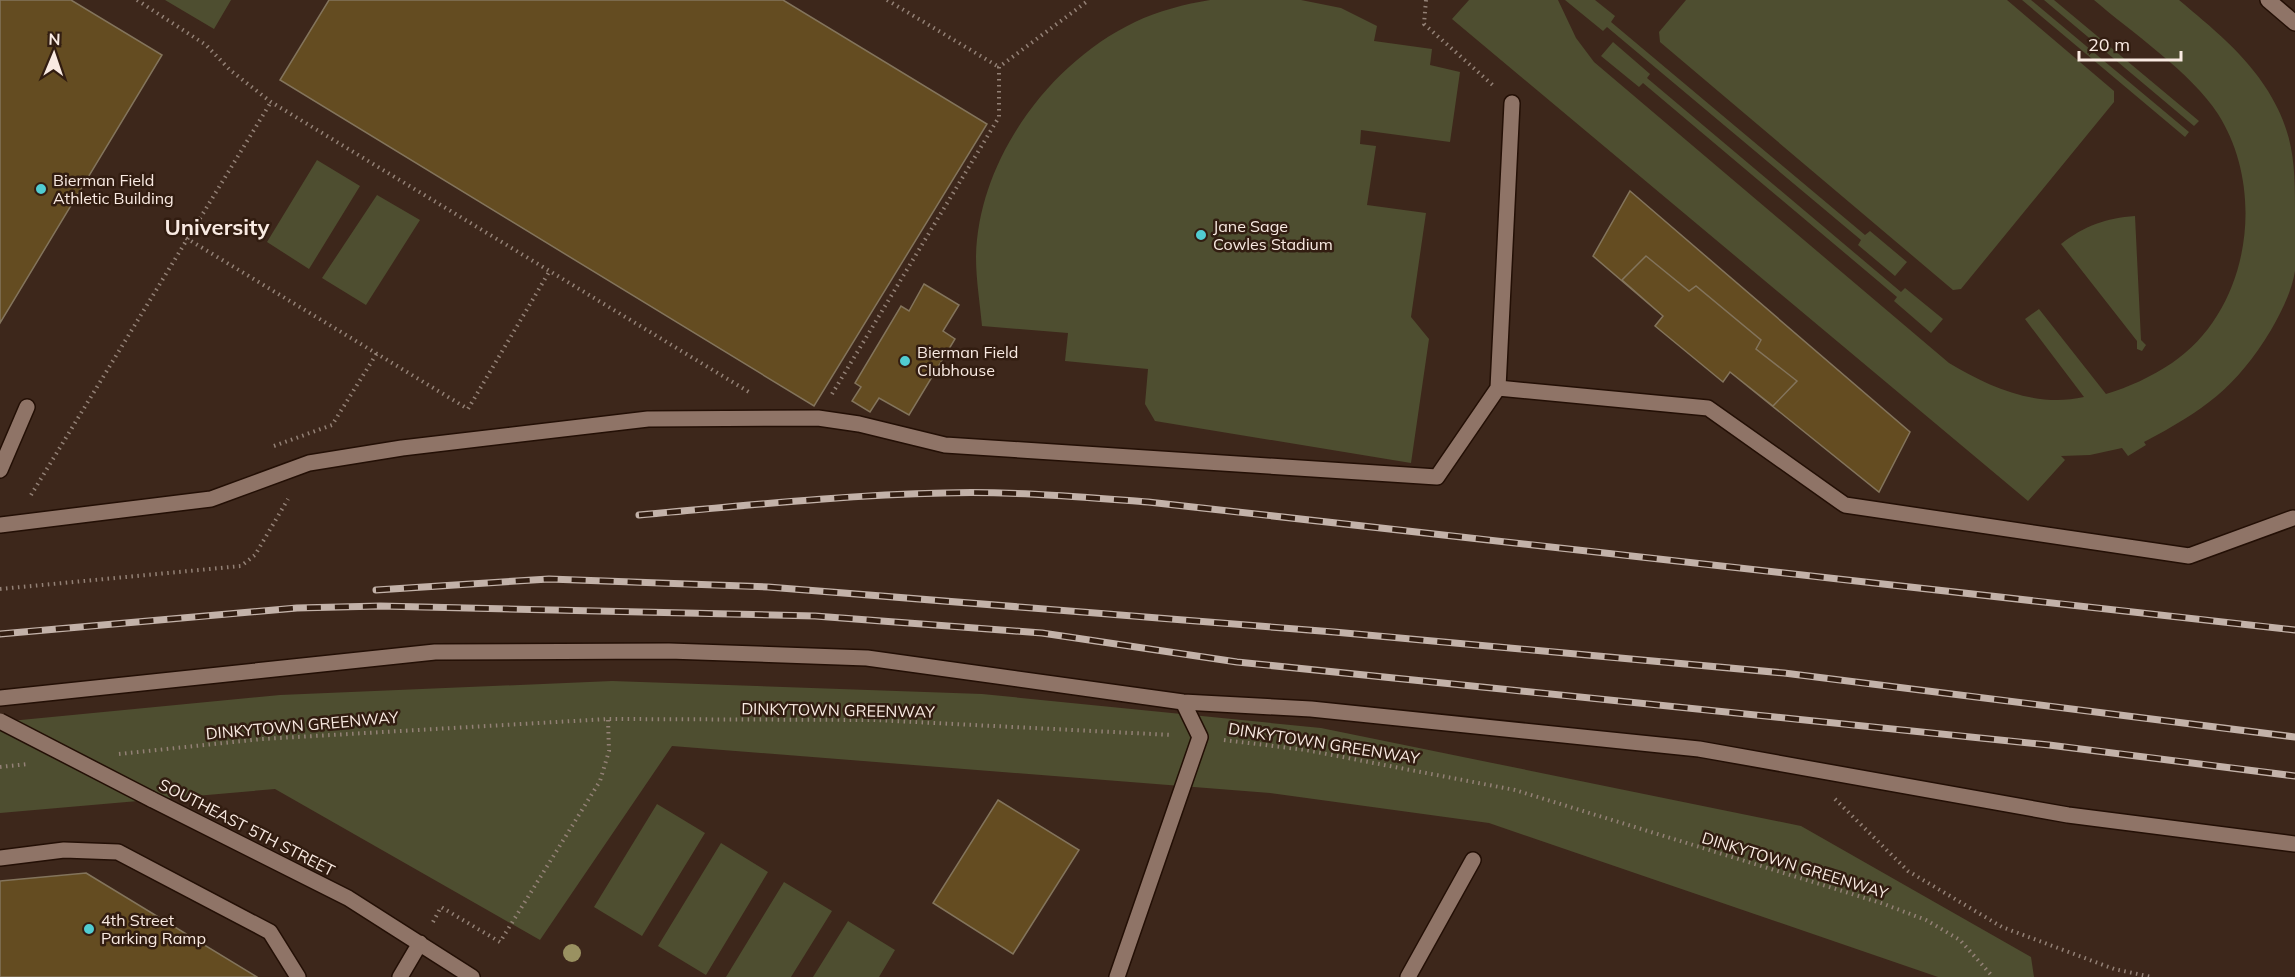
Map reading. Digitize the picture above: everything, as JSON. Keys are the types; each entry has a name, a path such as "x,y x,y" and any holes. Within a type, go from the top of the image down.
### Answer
{"street":[{"path":"2268,0 2295,23"},
{"path":"0,525 211,499 309,463 402,448 648,419 818,418 859,424 945,445 1437,477 1498,388 1512,103"},
{"path":"1498,388 1708,408 1845,505 2189,556 2293,519"},
{"path":"0,470 27,407"},
{"path":"0,698 435,652 669,651 867,658 1183,702 1311,710 1699,748 2068,815 2295,843"},
{"path":"1117,977 1200,737 1183,702"},
{"name":"SOUTHEAST 5TH STREET","path":"0,721 348,898 472,977"},
{"path":"0,858 64,850 118,852 270,932 297,977"},
{"path":"1408,977 1473,860"},
{"path":"400,977 420,943"}],"path":[{"path":"136,0 206,45 230,70 271,102 754,394"},
{"path":"887,0 999,67"},
{"path":"999,67 1089,0"},
{"path":"1426,0 1424,24 1512,103"},
{"path":"818,418 999,117 999,67"},
{"path":"29,498 271,102"},
{"path":"186,238 468,409 549,272"},
{"path":"268,449 332,425 377,353"},
{"path":"0,589 241,566 255,555 288,499"},
{"path":"441,907 500,942 600,781 609,751 608,720"},
{"name":"DINKYTOWN GREENWAY","path":"107,755 262,739 447,726 608,720 874,720 1200,737 1306,750 1515,790 1881,903 1926,920 1960,940 1993,977"},
{"path":"0,767 36,763"},
{"path":"1802,767 1908,871 2002,927 2114,969 2152,977"}],"shaded area":[{"path":"165,0 231,0 214,29"},
{"name":"Jane Sage Cowles Stadium","path":"1210,0 1301,0 1341,8 1377,26 1374,41 1432,49 1430,65 1460,72 1450,142 1361,130 1360,144 1376,146 1367,205 1426,213 1411,317 1429,339 1411,463 1155,421 1145,404 1148,369 1065,361 1068,333 982,326 976,257 980,221 990,185 1005,151 1024,118 1047,89 1074,62 1104,40 1153,14"},
{"path":"1469,0 1558,0 1576,38 1594,62 1949,363 1980,380 2014,393 2048,400 2066,400 2084,397 2025,319 2039,309 2106,394 2131,385 2172,363 2198,340 2219,313 2234,281 2243,248 2246,213 2242,178 2233,145 2218,114 2193,83 2177,68 2094,0 2179,0 2227,42 2249,65 2268,91 2283,120 2291,147 2295,191 2295,271 2289,294 2275,323 2245,368 2201,408 2144,442 2146,445 2128,456 2122,448 2090,455 2061,456 2065,460 2028,501 1452,19"},
{"path":"1565,0 1595,0 1615,16 1611,22 1865,235 1870,231 1907,262 1895,276 1858,245 1861,240 1607,27 1603,31"},
{"path":"1686,0 2007,0 2114,91 2114,102 1961,289 1953,290 1660,42 1659,32"},
{"path":"2022,0 2031,0 2189,132 2185,137"},
{"path":"2044,0 2054,0 2199,121 2194,126"},
{"path":"1613,42 1650,74 1647,78 1901,292 1905,288 1943,319 1931,333 1894,301 1897,297 1643,83 1639,87 1601,56"},
{"path":"317,160 360,186 309,269 267,242"},
{"path":"377,195 420,220 366,305 322,278"},
{"path":"2135,216 2141,340 2146,345 2142,351 2137,349 2137,341 2061,244 2078,232 2096,224"},
{"path":"612,681 982,694 1321,728 1801,826 2031,957 2034,977 1938,977 1489,823 1270,793 672,746 540,940 275,789 0,813 0,722 280,695"},
{"path":"657,804 705,833 642,936 594,907"},
{"path":"721,843 768,872 706,975 658,946"},
{"path":"784,882 832,911 791,977 726,977"},
{"path":"848,921 895,950 879,977 813,977"}],"building":[{"name":"Bierman Field Athletic Building","path":"0,0 71,0 162,55 0,323"},
{"path":"329,0 783,0 987,124 814,406 280,80"},
{"path":"1630,191 1910,432 1879,492 1730,372 1723,382 1655,326 1663,316 1593,256"},
{"path":"1646,256 1689,291 1696,286 1761,340 1756,349 1797,381 1773,406 1730,372 1723,382 1655,326 1663,316 1622,280"},
{"name":"Bierman Field Clubhouse","path":"924,284 959,305 943,331 955,339 909,415 879,398 870,412 852,401 861,387 855,383 901,306 909,311"},
{"path":"998,800 1079,850 1013,954 933,903"},
{"name":"4th Street Parking Ramp","path":"86,873 257,977 0,977 0,881"}],"railway":[{"path":"639,515 792,501 906,494 995,493 1072,496 1148,502 2295,630"},
{"path":"376,590 549,579 768,587 1334,632 1784,673 2295,737"},
{"path":"0,634 297,608 380,606 815,616 1042,633 1237,662 2049,745 2295,776"}],"place":[{"name":"Bierman Field Athletic Building","path":"41,189"},
{"name":"Jane Sage Cowles Stadium","path":"1201,235"},
{"name":"Bierman Field Clubhouse","path":"905,361"},
{"name":"4th Street Parking Ramp","path":"89,929"}],"district":[{"name":"University","path":"217,227"}]}
